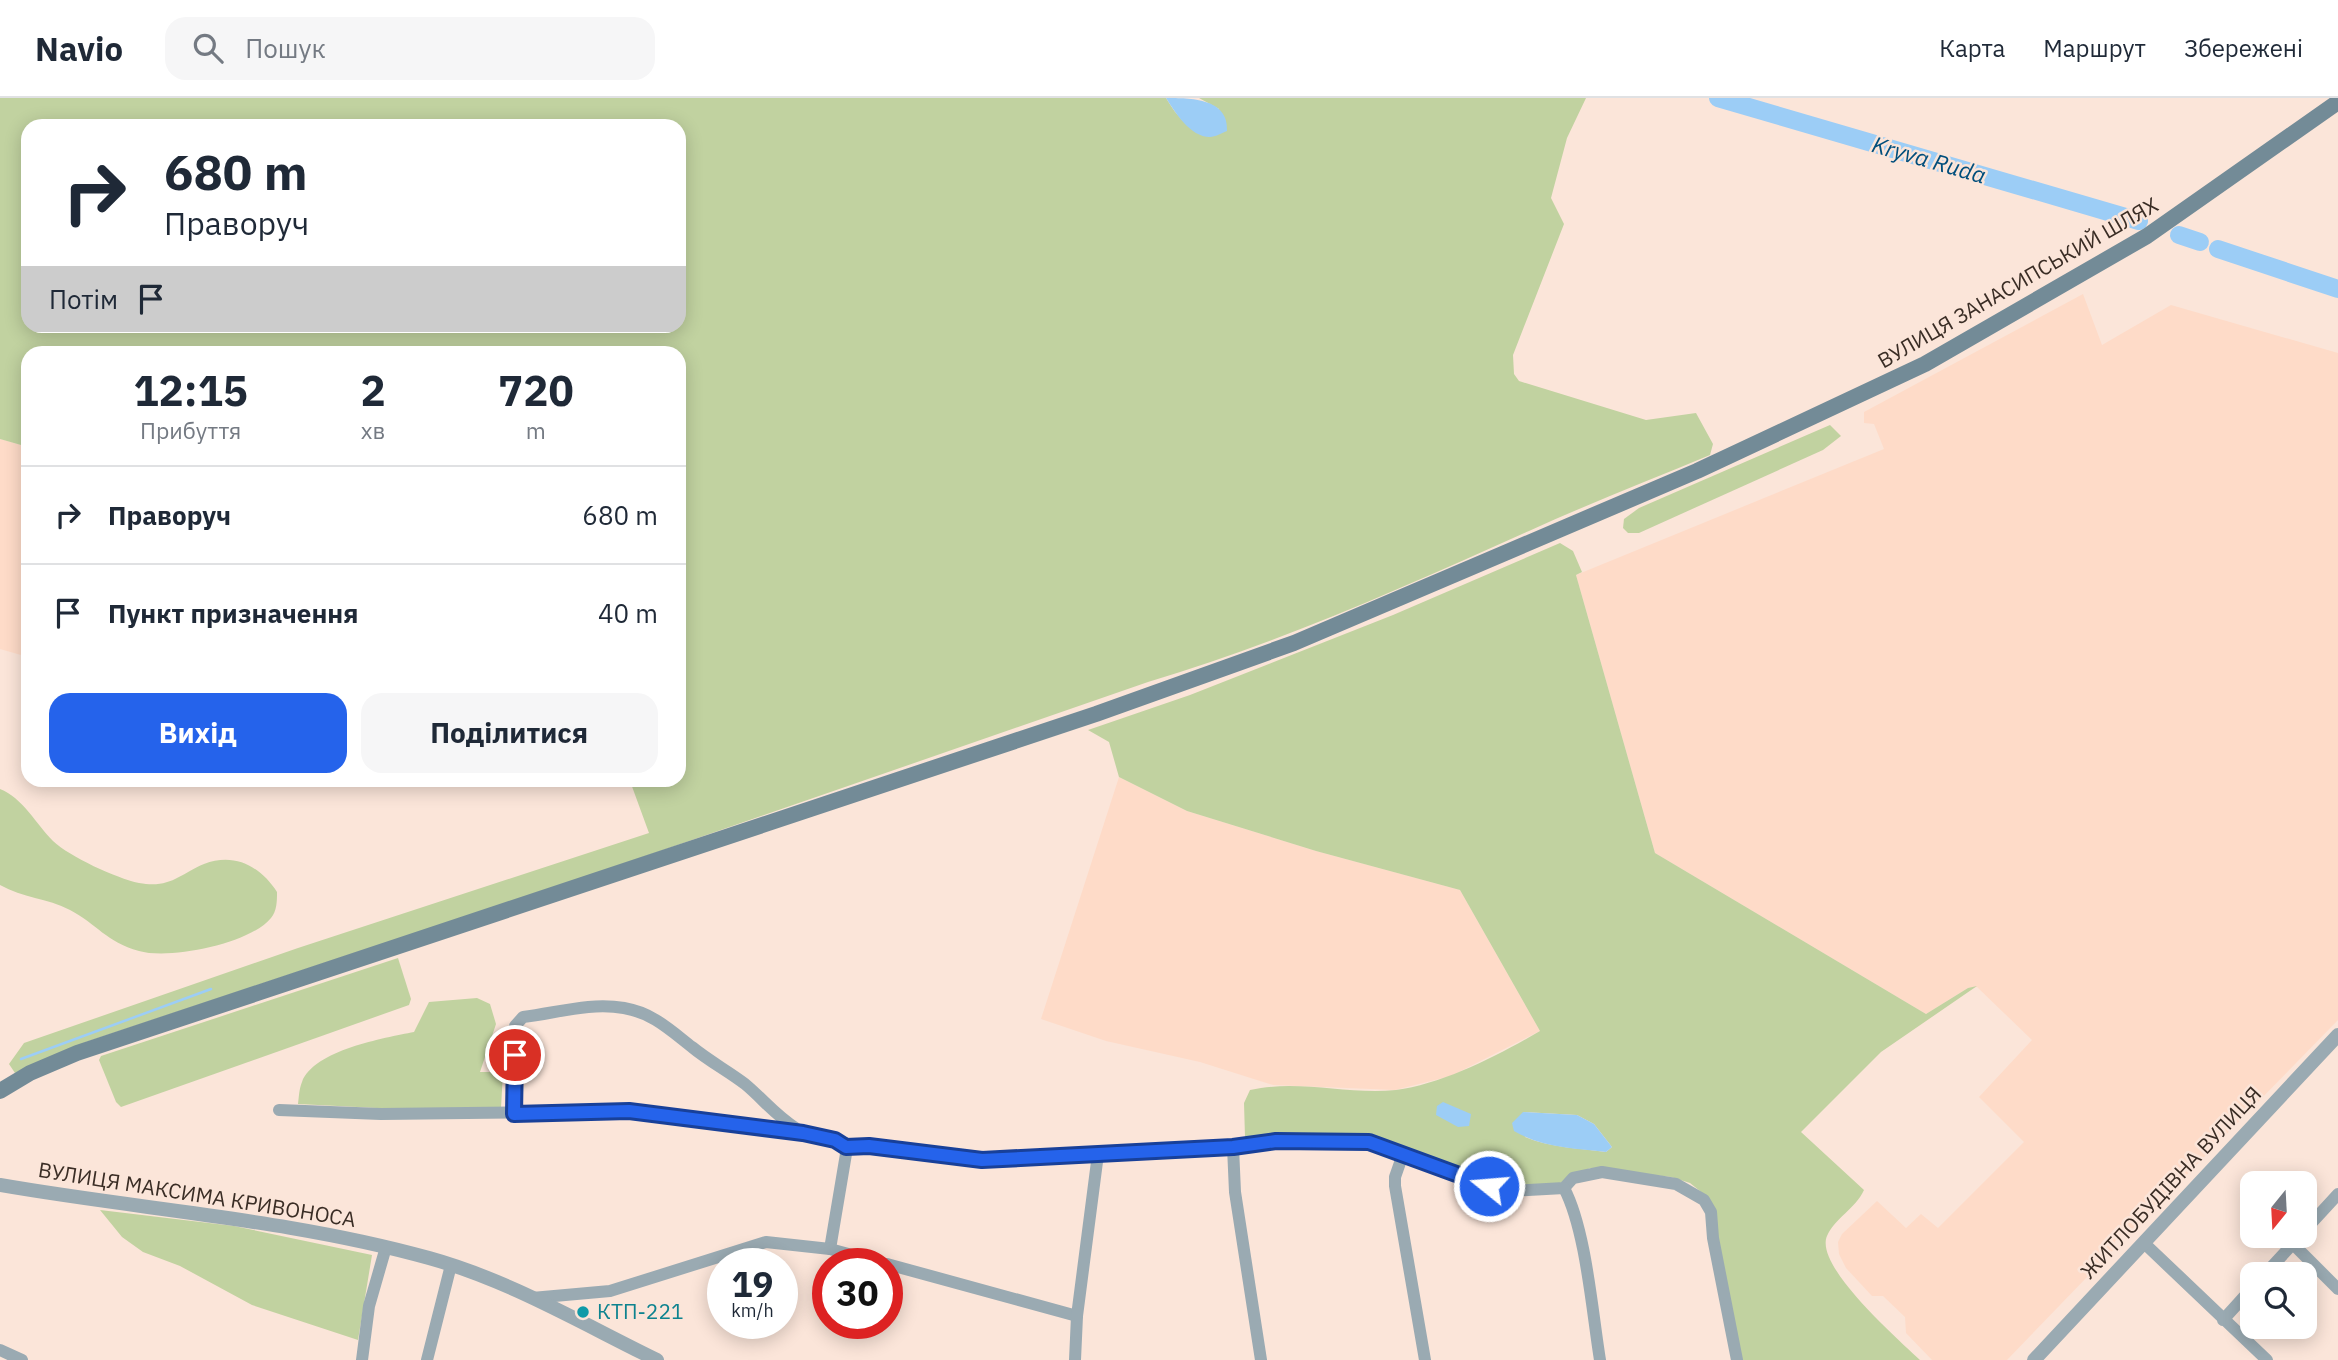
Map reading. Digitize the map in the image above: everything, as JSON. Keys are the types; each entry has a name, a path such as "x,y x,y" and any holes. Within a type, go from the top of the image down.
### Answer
{"main road":[{"name":"ВУЛИЦЯ ЗАНАСИПСЬКИЙ ШЛЯХ","path":"0,1091 30,1073 89,1048 1083,718 1294,643 1698,471 1925,364 2105,262 2227,183 2338,102"}],"street":[{"path":"514,1114 515,1026 518,1020 587,1006 624,1008 648,1015 670,1027 711,1062 745,1084 779,1118 803,1133"},
{"name":"ЖИТЛОБУДІВНА ВУЛИЦЯ","path":"2034,1360 2335,1043"},
{"path":"279,1110 381,1114 514,1114 609,1110 803,1133 835,1140 846,1147 869,1146 982,1160 1233,1147 1276,1141 1358,1141 1379,1145 1402,1157 1471,1182 1507,1191 1564,1188 1573,1178 1602,1172 1667,1181 1692,1191 1704,1200 1711,1212 1713,1238 1737,1360"},
{"path":"830,1248 846,1147"},
{"path":"1233,1147 1235,1192 1261,1360"},
{"path":"1075,1360 1077,1316 1098,1154"},
{"path":"1402,1157 1395,1177 1395,1186 1425,1360"},
{"name":"ВУЛИЦЯ МАКСИМА КРИВОНОСА","path":"0,1185 245,1220 386,1247 451,1265 531,1298 657,1360"},
{"path":"1564,1188 1570,1199 1582,1254 1600,1360"},
{"path":"2317,1217 2338,1194"},
{"path":"531,1298 610,1292 766,1242 787,1242 824,1248"},
{"path":"2144,1243 2267,1360"},
{"path":"362,1360 369,1306 386,1247"},
{"path":"2276,1262 2289,1248"},
{"path":"2303,1248 2338,1289"},
{"path":"427,1360 451,1265"},
{"path":"903,1269 1077,1316"},
{"path":"2223,1320 2240,1301"},
{"path":"0,1350 22,1360"}],"shaded area":[{"path":"2083,294 2102,345 2171,305 2338,353 2338,1020 2128,1235 2125,1232 2115,1241 2116,1247 2007,1360 1932,1360 1906,1333 1905,1317 1883,1296 1872,1296 1846,1268 1839,1254 1838,1242 1842,1234 1877,1201 1906,1228 1921,1214 1938,1228 2024,1142 1979,1097 2032,1040 1977,987 1968,988 1926,1014 1655,853 1576,575 1884,449 1874,424 1864,423 1864,412"},
{"path":"0,439 21,445 21,655 0,649"},
{"path":"1119,777 1187,811 1316,851 1460,890 1540,1031 1451,1076 1395,1090 1273,1085 1200,1062 1106,1041 1041,1019"}],"green space":[{"path":"0,98 1166,98 1184,122 1210,137 1219,109 1199,98 1586,98 1567,138 1551,198 1564,224 1513,355 1514,374 1519,381 1646,420 1696,413 1713,444 1710,455 1574,511 1388,593 1246,650 620,865 86,1042 15,1073 9,1064 24,1043 298,948 649,833 632,787 686,787 686,346 21,346 21,445 0,439"},
{"path":"1830,425 1841,436 1823,450 1639,533 1628,533 1623,528 1624,519 1639,508"},
{"path":"1560,543 1573,551 1582,572 1576,575 1655,853 1926,1014 1968,988 1977,986 1881,1052 1801,1132 1864,1190 1827,1236 1826,1249 1833,1265 1861,1302 1920,1360 1741,1360 1705,1195 1690,1183 1671,1177 1590,1168 1560,1183 1506,1186 1458,1173 1374,1136 1245,1137 1244,1103 1250,1090 1305,1086 1378,1091 1414,1087 1470,1067 1540,1031 1460,890 1316,851 1187,811 1119,777 1109,742 1088,730 1190,695 1393,615","holes":["1523,1112 1577,1115 1594,1124 1612,1147 1606,1152 1555,1146 1525,1137"]},
{"path":"0,789 15,798 53,841 70,854 118,877 139,883 159,884 215,861 237,861 246,864 263,875 277,892 274,912 261,927 208,948 152,953 118,943 70,910 0,885"},
{"path":"398,958 411,999 409,1005 121,1107 116,1102 99,1060 101,1056"},
{"path":"477,998 490,1004 496,1024 480,1072 503,1072 501,1108 456,1112 298,1104 302,1082 309,1071 320,1062 351,1047 414,1032 429,1002"},
{"path":"100,1210 234,1226 372,1255 358,1340 252,1305 180,1266 143,1252 122,1237"}],"water":[{"path":"1166,98 1196,100 1215,106 1226,120 1227,131 1210,137 1196,133 1184,123"},
{"path":"1443,1102 1471,1114 1469,1126 1458,1127 1436,1115 1437,1106"},
{"path":"1523,1112 1577,1115 1594,1124 1612,1147 1606,1152 1570,1148 1525,1137 1514,1131 1512,1123"}],"waterway":[{"name":"Kryva Ruda","path":"1718,98 2139,221"},
{"path":"2179,235 2200,242"},
{"name":"Kryva Ruda","path":"2218,249 2338,289"},
{"path":"21,1059 211,989"}],"place":[{"name":"КТП-221","path":"583,1312"}],"route":[{"path":"515,1055 514,1114 629,1111 803,1133 835,1140 846,1147 869,1146 982,1160 1050,1155 1126,1154 1233,1147 1276,1141 1358,1141 1379,1145 1402,1157 1489,1186"}]}
